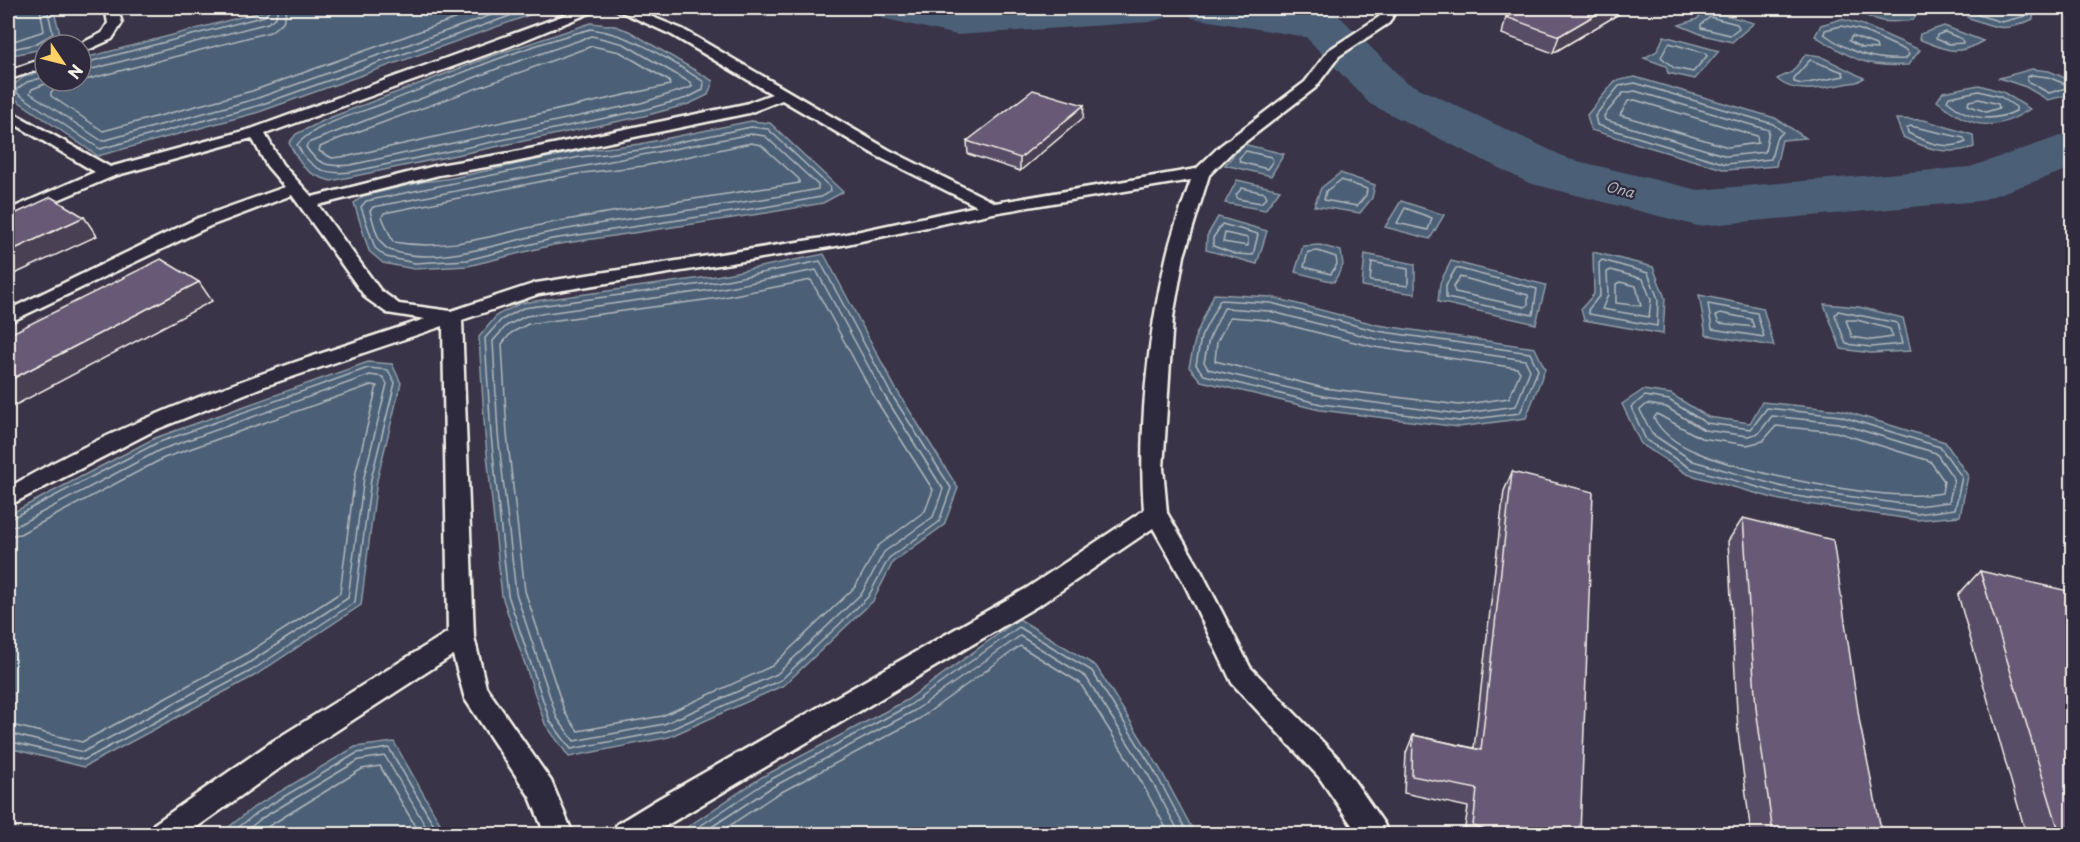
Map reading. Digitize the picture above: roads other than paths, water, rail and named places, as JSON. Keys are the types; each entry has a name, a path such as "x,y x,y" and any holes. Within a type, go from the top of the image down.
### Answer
{"lane":[{"path":"93,43 107,36 115,23 111,8"},
{"path":"8,216 108,173 256,132 505,43 595,8"},
{"path":"620,8 677,32 883,153 993,208"},
{"path":"1375,834 1329,768 1241,675 1193,579 1156,513 1152,468 1163,317 1174,256 1201,173 1226,150 1310,85 1334,53 1384,20 1391,8"},
{"path":"8,76 33,67"},
{"path":"308,203 376,184 439,170 510,158 749,108 784,94"},
{"path":"8,114 108,173"},
{"path":"256,132 275,166 308,203 373,294 394,309 452,317"},
{"path":"8,498 45,476 148,425 255,382 536,289 842,240 993,208 1201,173"},
{"path":"8,317 204,222 294,189"},
{"path":"452,317 461,637 474,692 541,790 558,834"},
{"path":"627,834 684,798 1001,615 1088,562 1156,513"},
{"path":"164,834 282,750 461,637"}],"water":[{"path":"8,8 53,8 60,33 33,33 33,51 8,56"},
{"path":"275,8 549,8 259,112 98,156 8,94 8,89 24,77 33,74 33,93 93,93 93,56"},
{"path":"1852,8 1904,8 1917,14 1913,20 1888,22 1874,19"},
{"path":"1974,8 2023,8 2034,11 2033,19 2015,26 2000,27 1967,17 1969,11"},
{"path":"1707,10 1754,23 1732,42 1703,35 1679,25 1697,19"},
{"path":"1841,19 1863,25 1920,50 1908,65 1880,65 1859,60 1815,36 1821,25"},
{"path":"591,23 615,26 629,31 713,81 708,95 689,104 644,116 331,181 309,172 297,158 289,143 296,134 329,118 495,55"},
{"path":"1944,26 1983,41 1965,49 1951,50 1919,39 1920,34"},
{"path":"1664,36 1719,51 1695,79 1668,73 1666,66 1644,58 1657,51"},
{"path":"1806,54 1820,56 1864,78 1857,82 1815,89 1794,88 1777,79 1792,72"},
{"path":"2032,69 2049,71 2072,81 2072,94 2048,100 2026,87 1999,78"},
{"path":"1635,77 1775,118 1806,138 1782,140 1776,166 1726,170 1591,130 1587,115 1615,81"},
{"path":"1979,85 2003,92 2030,109 2004,122 1982,124 1960,117 1937,101 1943,92"},
{"path":"1896,119 1924,120 1973,135 1974,147 1946,151 1921,145 1903,137"},
{"path":"751,121 770,123 843,192 823,203 553,245 468,266 414,269 383,263 369,251 354,203 363,196 422,182 452,178 579,151 640,144"},
{"path":"1243,144 1284,154 1271,176 1225,165"},
{"path":"1340,173 1375,185 1372,198 1360,213 1314,206 1321,188"},
{"path":"1237,180 1280,190 1265,210 1225,203"},
{"path":"1401,201 1444,215 1430,239 1385,227"},
{"path":"1218,217 1267,231 1257,264 1206,250 1207,236"},
{"path":"1320,245 1341,251 1343,265 1334,282 1295,272 1303,246"},
{"path":"1593,252 1653,267 1665,298 1663,334 1584,320 1581,309 1594,294"},
{"path":"824,254 896,389 958,488 944,525 893,562 873,601 784,685 669,737 569,757 545,724 502,596 485,435 479,337 497,315 521,303 716,276"},
{"path":"1365,254 1415,264 1415,294 1362,286"},
{"path":"1451,261 1546,285 1536,324 1438,302 1440,283"},
{"path":"1214,294 1271,297 1378,325 1535,348 1545,369 1526,418 1459,427 1320,410 1201,381 1189,367 1196,335"},
{"path":"1699,295 1763,308 1774,346 1706,335"},
{"path":"1824,304 1859,307 1903,318 1911,351 1871,353 1841,349"},
{"path":"368,362 392,364 401,383 377,480 361,605 254,676 84,767 13,749 8,745 8,515 155,438"},
{"path":"1643,390 1671,394 1708,417 1750,423 1762,402 1841,410 1945,442 1968,476 1960,516 1917,520 1780,500 1687,474 1641,444 1622,404"},
{"path":"1019,619 1096,666 1160,769 1195,834 677,834 762,777 907,700"},
{"path":"394,742 446,834 220,834 254,807 355,747"}],"waterway":[{"name":"Ona","path":"898,8 957,21 1149,8"},
{"name":"Ona","path":"1208,8 1321,25 1388,93 1549,171 1698,208 1979,184 2072,149"}]}
